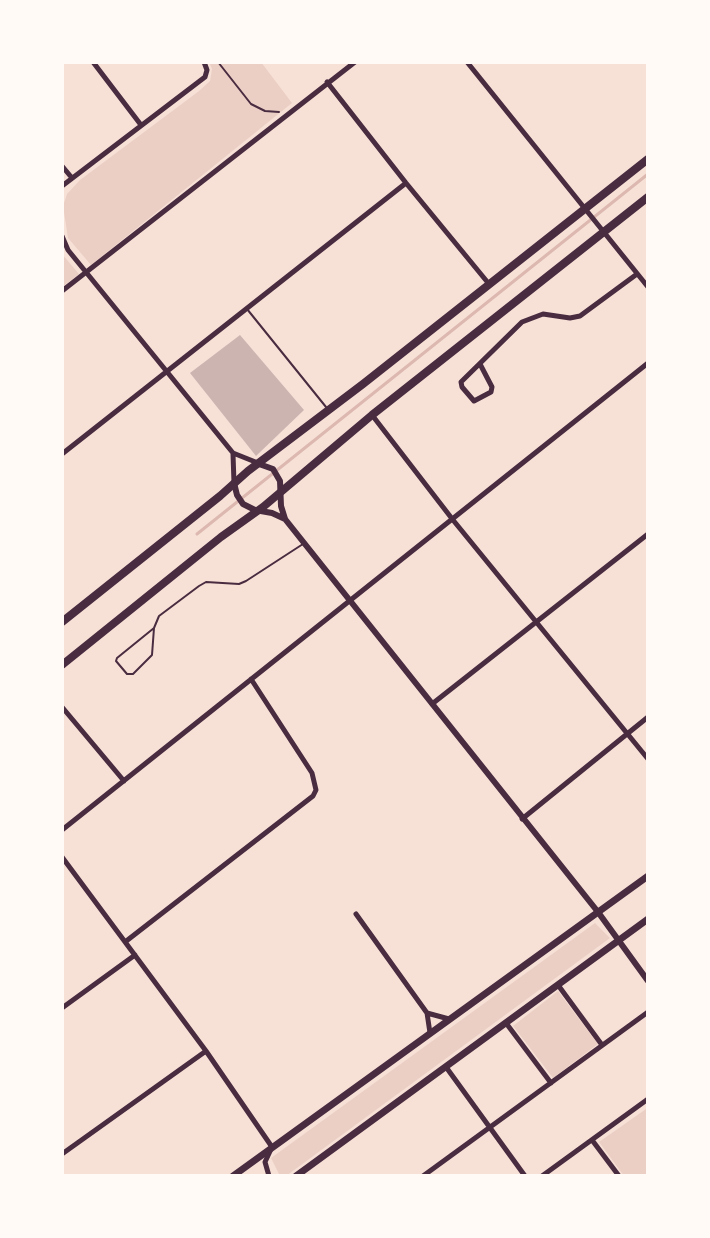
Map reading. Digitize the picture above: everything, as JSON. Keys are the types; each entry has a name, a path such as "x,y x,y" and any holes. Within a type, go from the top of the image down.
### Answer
{"main road":[{"path":"62,622 489,284 587,212 648,159"},
{"path":"62,665 602,229 648,197"},
{"path":"233,1176 648,876"},
{"path":"296,1176 648,919"}],"street":[{"path":"93,62 141,125"},
{"path":"62,186 205,77 207,70 204,62"},
{"path":"62,291 355,62"},
{"path":"467,62 648,287"},
{"path":"327,82 489,284"},
{"path":"62,166 72,178"},
{"path":"62,454 406,183"},
{"path":"62,236 65,248 233,453 263,465 280,481 285,519 598,912 648,981"},
{"path":"480,364 492,387 491,392 474,401 461,382 522,322 543,314 570,318 580,316 637,274"},
{"path":"62,830 648,363"},
{"path":"372,415 453,520 648,759"},
{"path":"233,453 235,486 240,501 285,519"},
{"path":"431,705 648,534"},
{"path":"125,942 313,796 316,790 312,773 251,679"},
{"path":"62,707 124,781"},
{"path":"522,819 648,717"},
{"path":"62,857 206,1051 272,1147 265,1162 269,1176"},
{"path":"356,914 427,1013 430,1033"},
{"path":"62,1008 135,955"},
{"path":"557,984 602,1045"},
{"path":"427,1175 648,1012"},
{"path":"427,1013 450,1019"},
{"path":"506,1023 551,1083"},
{"path":"62,1154 206,1051"},
{"path":"446,1066 525,1176"},
{"path":"542,1176 647,1103"},
{"path":"592,1140 619,1176"}],"lane":[{"path":"246,308 329,411"},
{"path":"154,628 117,658 116,661 127,674 133,674 152,655 154,628 159,616 199,586 206,582 239,584 304,544"}],"path":[{"path":"218,62 251,104 265,111 288,112"}],"shaded area":[{"path":"209,62 261,62 292,103 91,265 68,238 63,206 67,194 80,180 210,81 212,69"},
{"path":"62,254 79,274 62,287"},
{"path":"595,923 610,938 286,1176 280,1176 271,1158"},
{"path":"558,991 598,1044 553,1078 513,1026"},
{"path":"646,1109 648,1176 624,1176 599,1142"}],"building":[{"path":"240,335 304,410 256,456 190,373"}],"waterway":[{"path":"197,534 648,174"}]}
